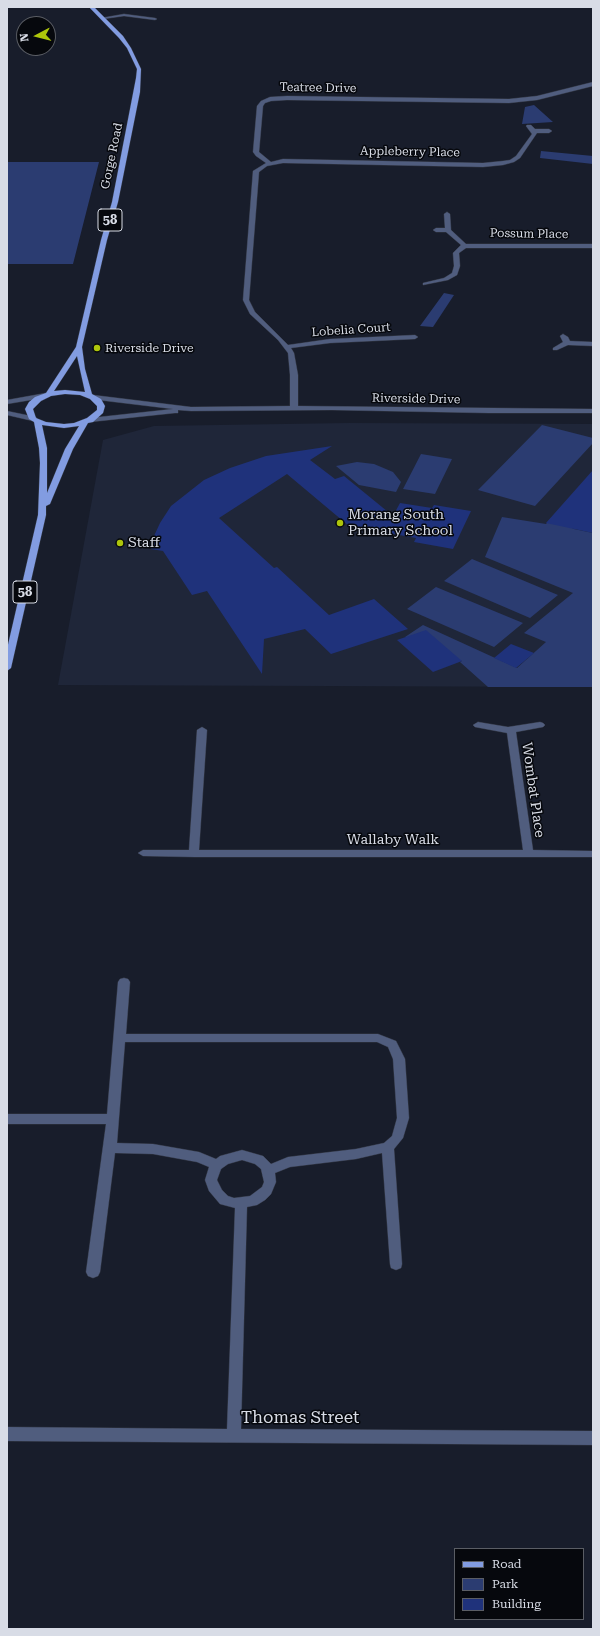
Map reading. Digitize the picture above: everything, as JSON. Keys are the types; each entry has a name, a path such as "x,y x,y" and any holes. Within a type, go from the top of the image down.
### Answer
{"main road":[{"name":"Gorge Road","path":"47,395 79,347 104,240 115,202 139,78 139,69 129,48 121,37 91,7"},
{"name":"Gorge Road","path":"79,347 82,369 91,396"},
{"path":"47,395 69,392 91,396"},
{"name":"58","path":"42,515 44,463 43,448 35,420 30,414 29,409 32,404 47,395"},
{"name":"58","path":"7,668 42,515 68,449 87,421 96,416 100,410 101,406 98,401 91,396"},
{"path":"35,420 44,424 59,426 75,425 87,421"}],"street":[{"path":"103,18 124,15 155,19"},
{"name":"Teatree Drive","path":"269,164 256,152 260,106 263,102 270,99 287,98 509,102 537,98 593,84"},
{"path":"529,126 534,131 549,131"},
{"name":"Appleberry Place","path":"269,164 293,161 498,164 512,161 518,157 535,134 534,131"},
{"path":"269,164 258,168 255,173 246,300 252,314 288,347 293,359 294,408"},
{"path":"425,284 446,279 455,274 457,266 456,253 465,246 449,233 447,214"},
{"path":"436,230 448,230"},
{"name":"Possum Place","path":"465,246 593,246"},
{"path":"563,336 567,343"},
{"name":"Lobelia Court","path":"288,347 330,341 415,337"},
{"path":"555,349 567,343 593,344"},
{"path":"7,402 47,395"},
{"name":"Riverside Drive","path":"91,396 191,409"},
{"name":"Riverside Drive","path":"87,421 191,409 294,408 593,411"},
{"path":"7,413 35,420"},
{"path":"478,725 510,730 540,725"},
{"path":"194,854 202,730"},
{"name":"Wombat Place","path":"510,730 529,855"},
{"name":"Wallaby Walk","path":"143,853 593,854"},
{"path":"93,1272 110,1148 124,982"},
{"path":"120,1038 378,1038 392,1044 399,1059 403,1118 397,1138 388,1147 356,1154 288,1162 268,1171"},
{"path":"7,1119 113,1119"},
{"path":"388,1147 396,1264"},
{"path":"110,1148 153,1149 199,1157 217,1165"},
{"path":"242,1155 259,1160 266,1166 268,1171 270,1182 267,1190 253,1201 241,1203 224,1200 213,1187 211,1180 217,1165 224,1160 242,1155"},
{"path":"234,1435 241,1203"},
{"name":"Thomas Street","path":"7,1434 593,1438"}],"shaded area":[{"name":"Morang South Primary School","path":"349,423 593,424 593,687 58,685 103,440 154,426"}],"green space":[{"path":"534,105 553,122 522,124 525,107"},
{"path":"541,151 593,156 593,164 540,158"},
{"path":"7,162 99,162 73,264 7,264"},
{"path":"444,293 454,295 433,327 420,326"},
{"path":"542,425 593,438 593,443 535,506 478,490"},
{"path":"421,454 452,459 435,494 403,489"},
{"path":"357,462 374,464 393,472 401,482 396,492 359,485 336,466"},
{"path":"502,517 546,524 551,518 574,529 593,533 593,687 488,687 460,662 462,661 405,637 423,625 517,668 546,642 524,633 573,593 485,557"},
{"path":"472,559 558,595 530,618 444,581"},
{"path":"436,587 523,623 494,647 407,609"}],"building":[{"path":"332,446 310,460 335,479 344,476 393,516 400,503 432,508 434,505 471,511 453,549 414,542 416,538 349,526 287,474 219,518 274,568 277,567 329,615 374,599 408,629 331,654 305,629 264,639 262,674 207,591 192,595 163,551 151,549 154,536 171,506 204,480 230,468 266,456"},
{"path":"593,470 593,533 546,523"},
{"path":"426,630 462,661 433,672 397,640"},
{"path":"511,644 534,653 516,668 494,658"}],"place":[{"name":"Riverside Drive","path":"97,348"},
{"name":"Morang South Primary School","path":"340,523"},
{"name":"Staff","path":"120,543"}]}
